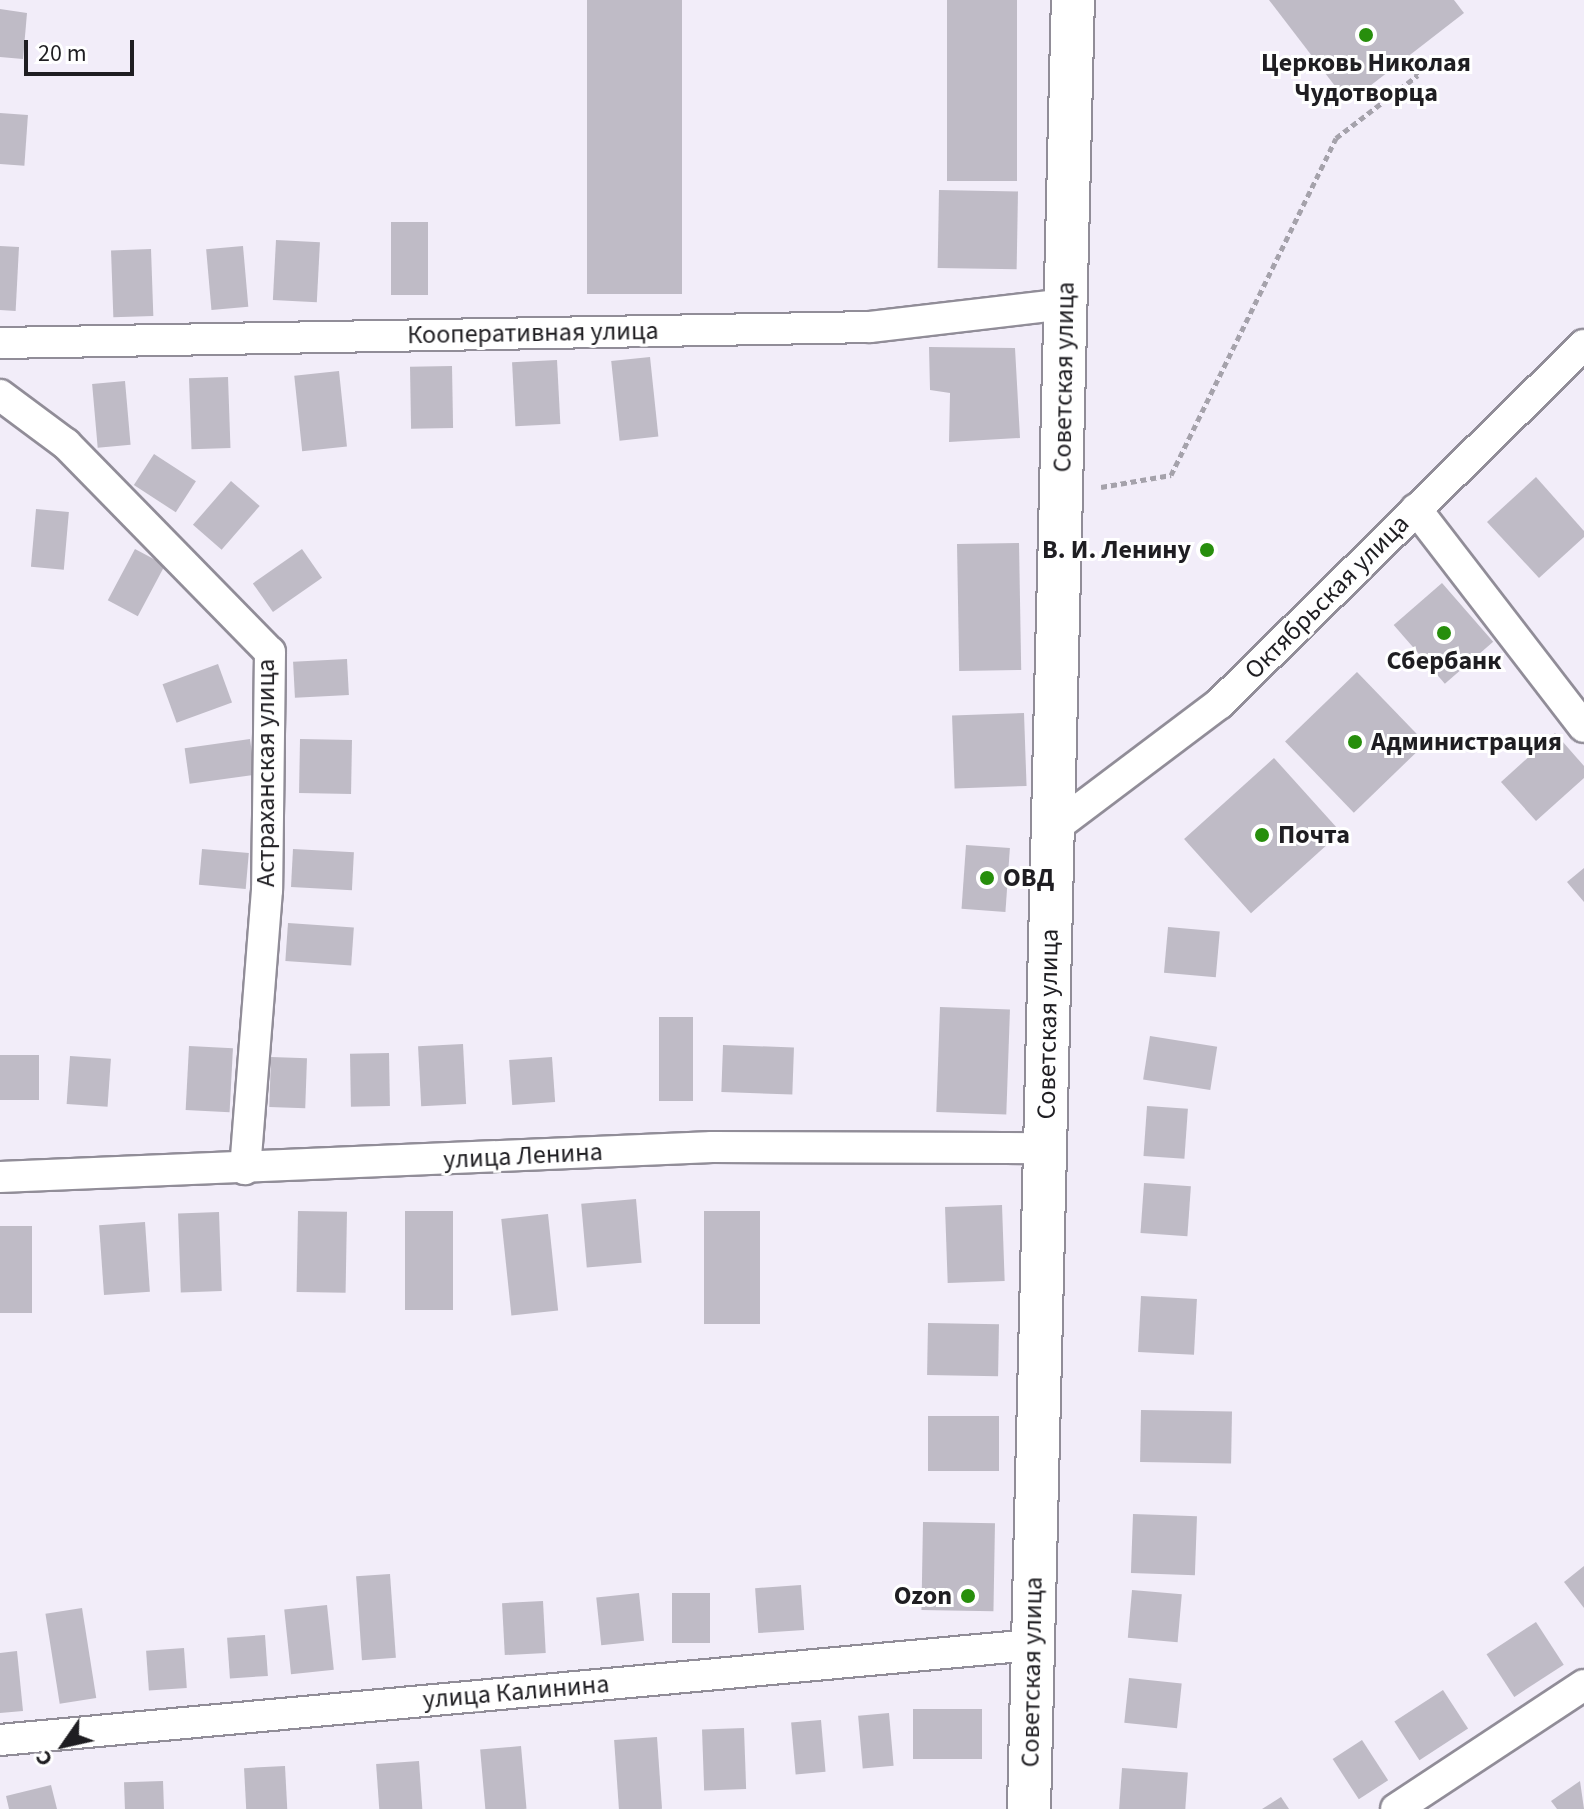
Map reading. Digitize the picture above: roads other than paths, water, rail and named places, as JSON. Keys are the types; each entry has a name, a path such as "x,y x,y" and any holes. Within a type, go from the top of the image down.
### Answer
{"street":[{"name":"Советская улица","path":"1029,1809 1073,0"},
{"name":"Кооперативная улица","path":"0,343 870,327 1065,304"},
{"name":"Октябрьская улица","path":"1053,829 1219,704 1584,345"},
{"name":"Астраханская улица","path":"0,395 66,444 270,652 267,890 245,1169"},
{"path":"1416,509 1584,727"},
{"name":"улица Ленина","path":"0,1177 712,1147 1046,1148"},
{"name":"улица Калинина","path":"0,1740 1032,1645"},
{"path":"1396,1809 1584,1685"}],"place":[{"name":"Церковь Николая Чудотворца","path":"1366,35"},
{"name":"В. И. Ленину","path":"1207,550"},
{"name":"Сбербанк","path":"1444,633"},
{"name":"Администрация","path":"1355,742"},
{"name":"Почта","path":"1262,835"},
{"name":"ОВД","path":"987,878"},
{"name":"Ozon","path":"968,1596"}]}
